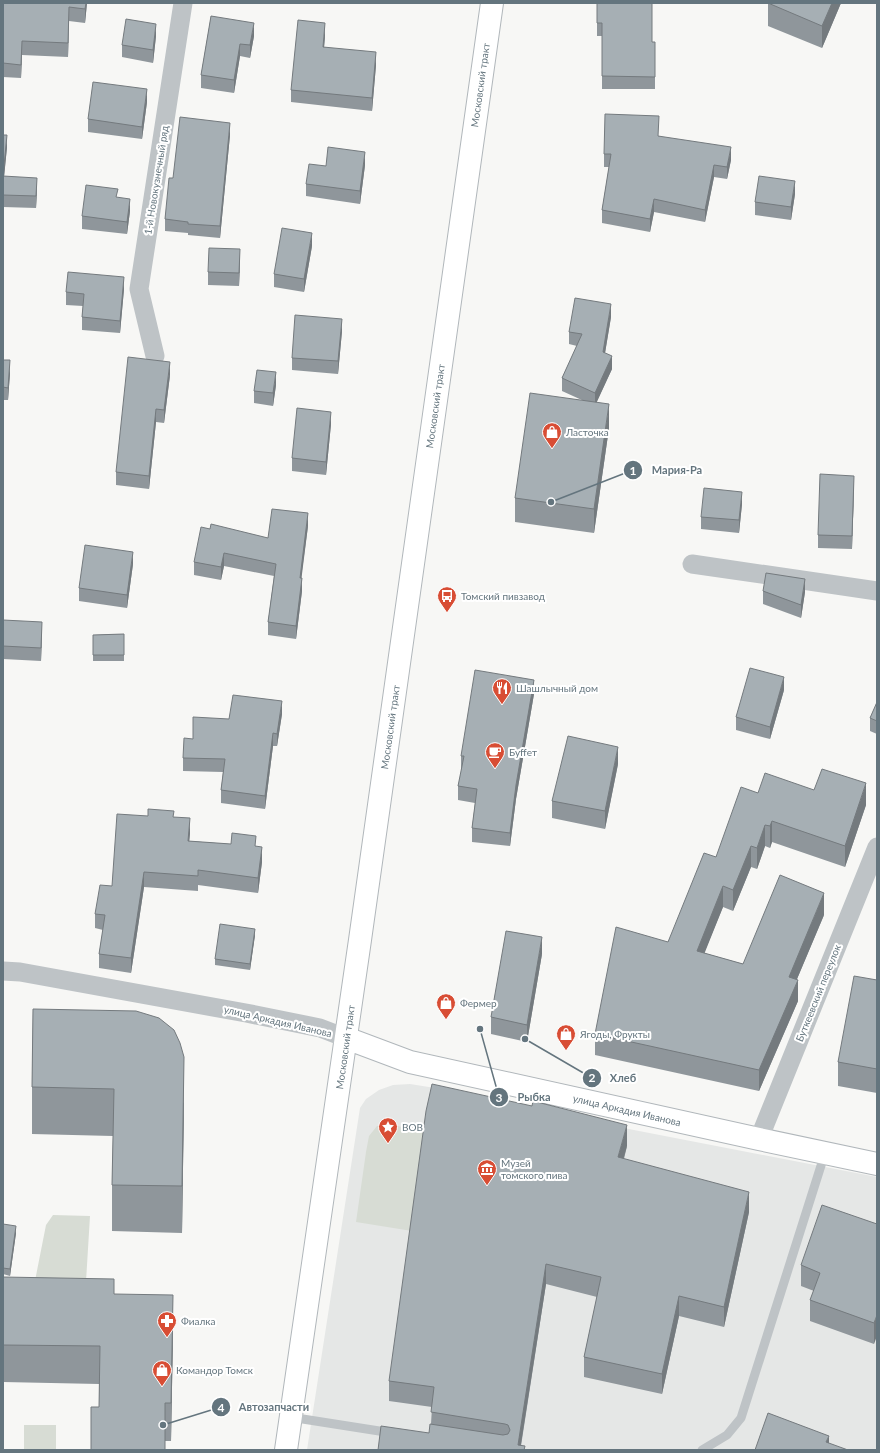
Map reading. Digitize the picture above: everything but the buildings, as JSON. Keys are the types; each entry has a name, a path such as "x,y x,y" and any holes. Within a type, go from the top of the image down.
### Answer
{"main road":[{"name":"Московский тракт","path":"286,1450 346,1038 492,3"},
{"name":"улица Аркадия Иванова","path":"346,1038 410,1062 877,1164"}],"street":[{"name":"1-й Новокузнечный ряд","path":"155,356 139,289 183,3"},
{"path":"692,564 877,591"},
{"name":"Буткеевский переулок","path":"759,1139 877,847"},
{"name":"улица Аркадия Иванова","path":"3,971 20,972 246,1012 320,1028 346,1038"}],"lane":[{"path":"702,1450 727,1435 741,1418 825,1153"},
{"path":"290,1417 404,1434"}],"shaded area":[{"path":"410,1084 435,1088 536,1111 877,1177 877,1450 307,1450 360,1108 366,1099 379,1090 393,1085"},
{"path":"388,1124 426,1132 412,1231 356,1222 369,1136 377,1126"},
{"path":"53,1215 90,1216 85,1298 32,1296 46,1225"},
{"path":"24,1425 56,1425 56,1450 24,1450"}],"place":[{"name":"Ласточка","path":"552,449"},
{"name":"Мария-Ра","path":"551,502"},
{"name":"Томский пивзавод","path":"447,613"},
{"name":"Шашлычный дом","path":"502,705"},
{"name":"Буffет","path":"495,769"},
{"name":"Фермер","path":"446,1020"},
{"name":"Рыбка","path":"480,1029"},
{"name":"Хлеб","path":"525,1039"},
{"name":"Ягоды, Фрукты","path":"566,1051"},
{"name":"ВОВ","path":"388,1144"},
{"name":"Музей томского пива","path":"487,1186"},
{"name":"Фиалка","path":"167,1338"},
{"name":"Командор Томск","path":"162,1387"},
{"name":"Автозапчасти","path":"163,1425"}]}
